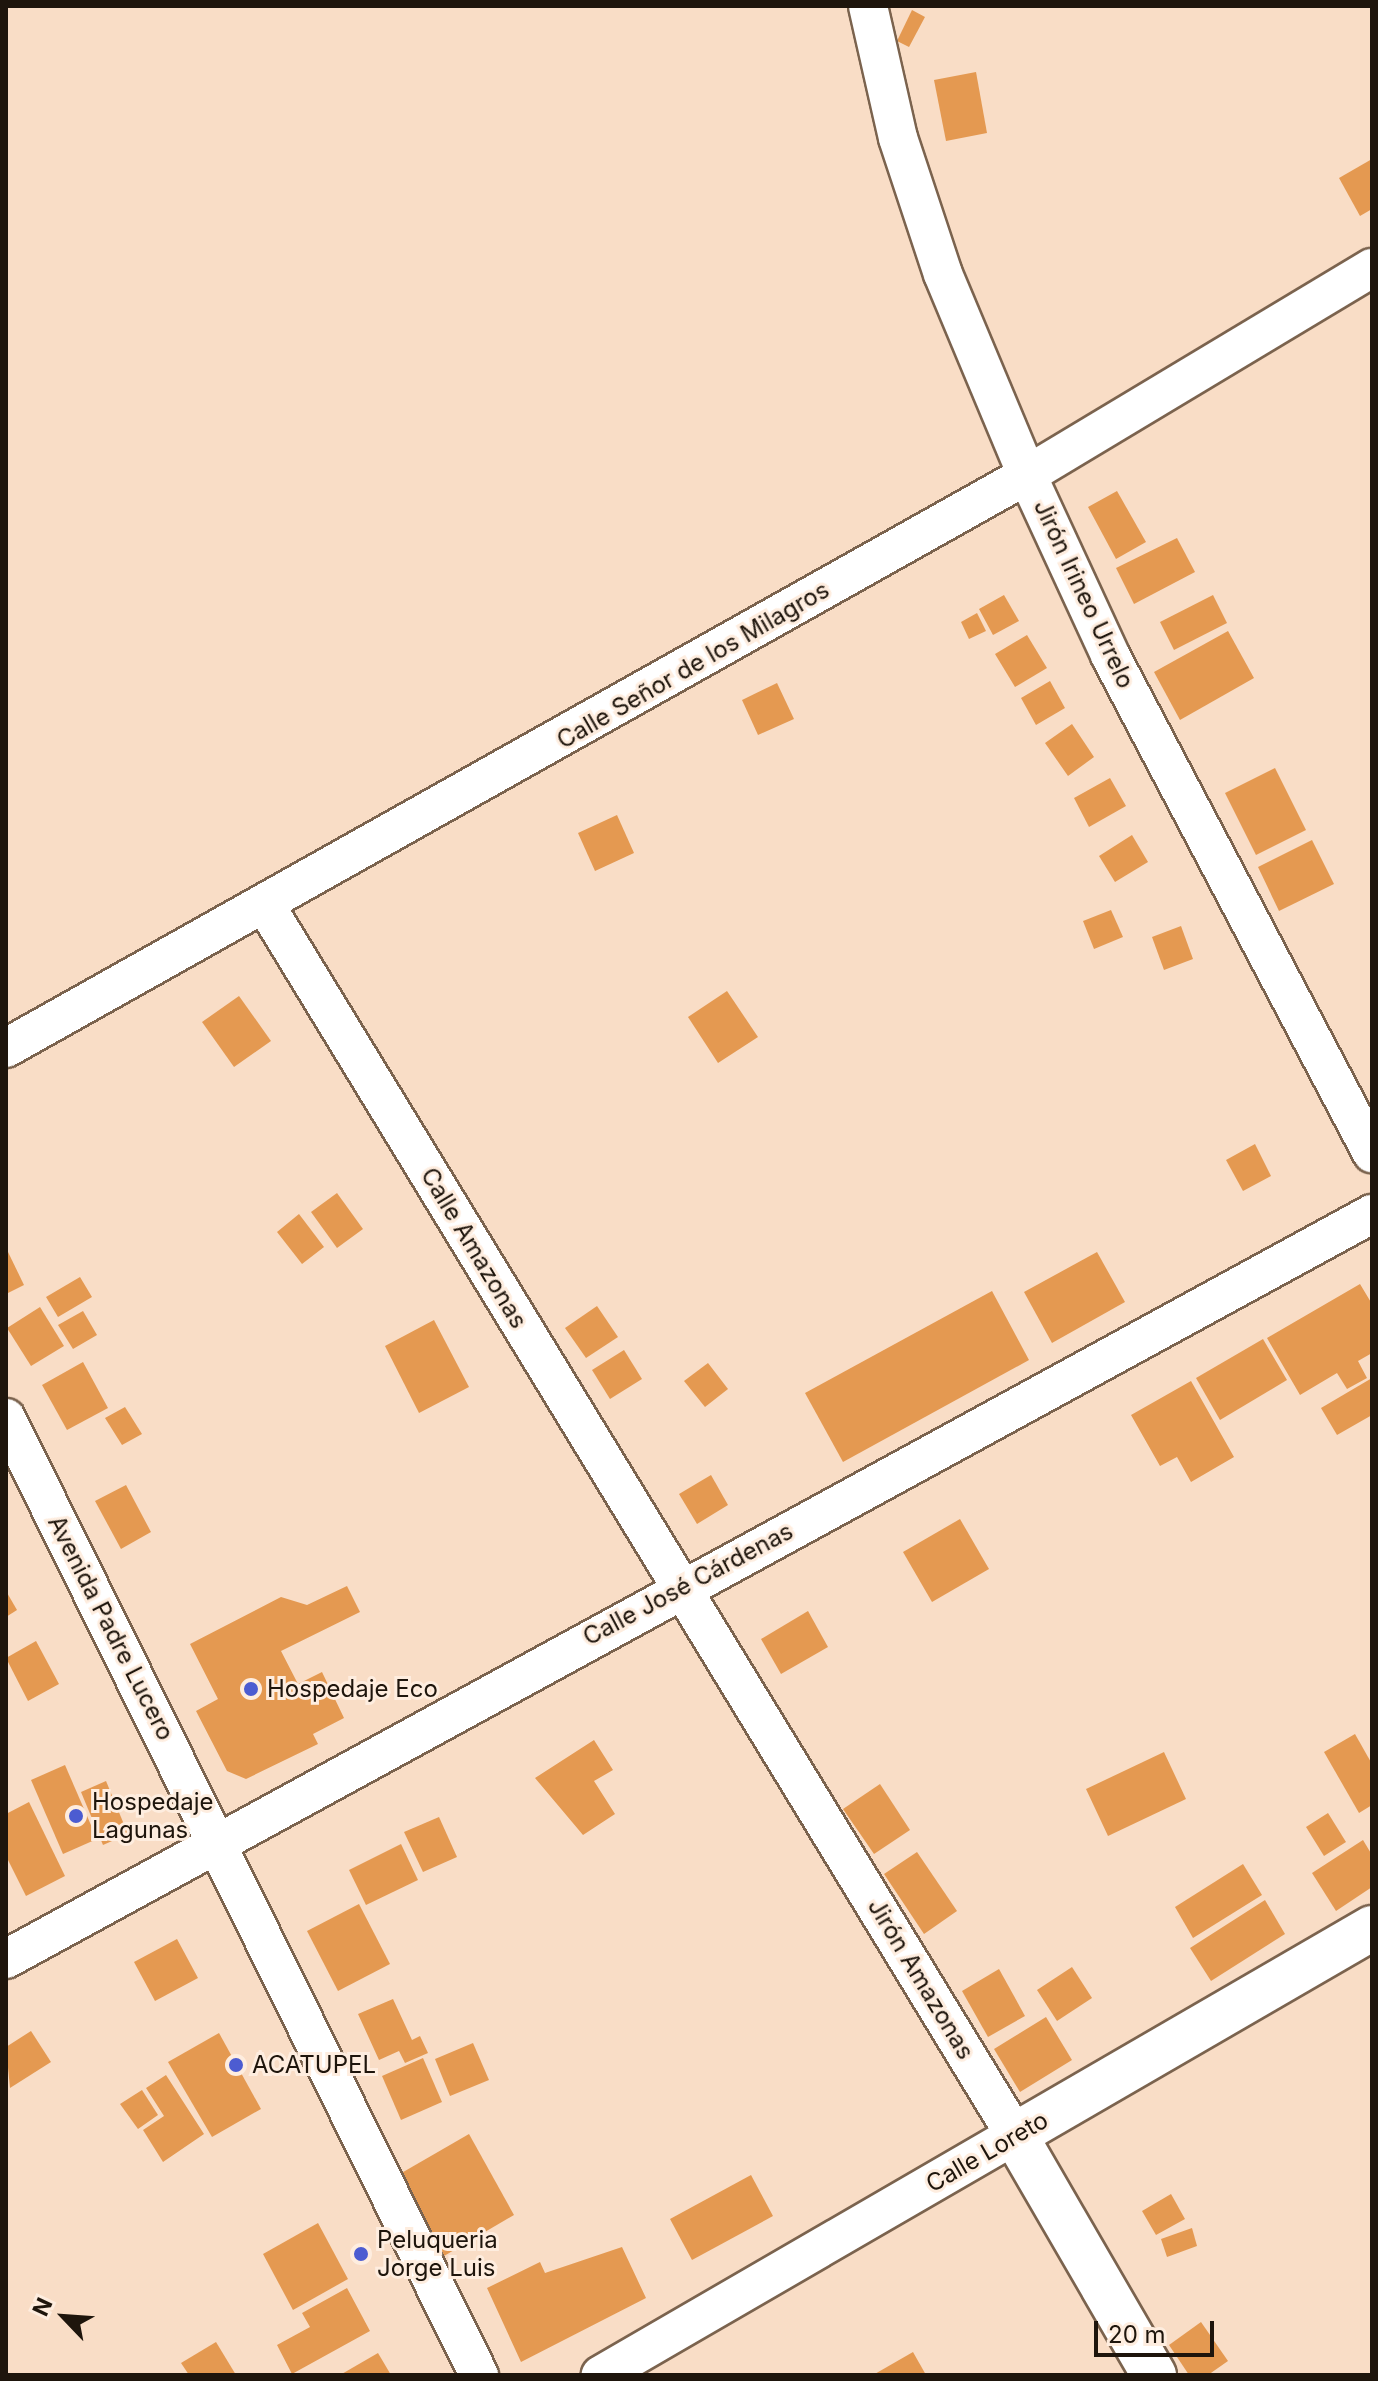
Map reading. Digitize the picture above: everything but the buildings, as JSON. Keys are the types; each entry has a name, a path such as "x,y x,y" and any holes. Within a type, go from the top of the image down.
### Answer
{"street":[{"name":"Jirón Irineo Urrelo","path":"868,6 898,138 938,259 1027,475 1110,655 1372,1153"},
{"name":"Calle Señor de los Milagros","path":"6,1048 267,908 1027,475 1372,268"},
{"name":"Calle Amazonas","path":"267,908 682,1587"},
{"name":"Calle José Cárdenas","path":"6,1959 217,1838 1372,1214"},
{"name":"Avenida Padre Lucero","path":"6,1418 217,1838 479,2375"},
{"name":"Jirón Amazonas","path":"682,1587 1015,2135 1154,2375"},
{"name":"Calle Loreto","path":"601,2375 1372,1928"}],"place":[{"name":"Hospedaje Eco","path":"251,1689"},
{"name":"Hospedaje Lagunas","path":"76,1816"},
{"name":"ACATUPEL","path":"236,2065"},
{"name":"Peluqueria Jorge Luis","path":"361,2254"}]}
